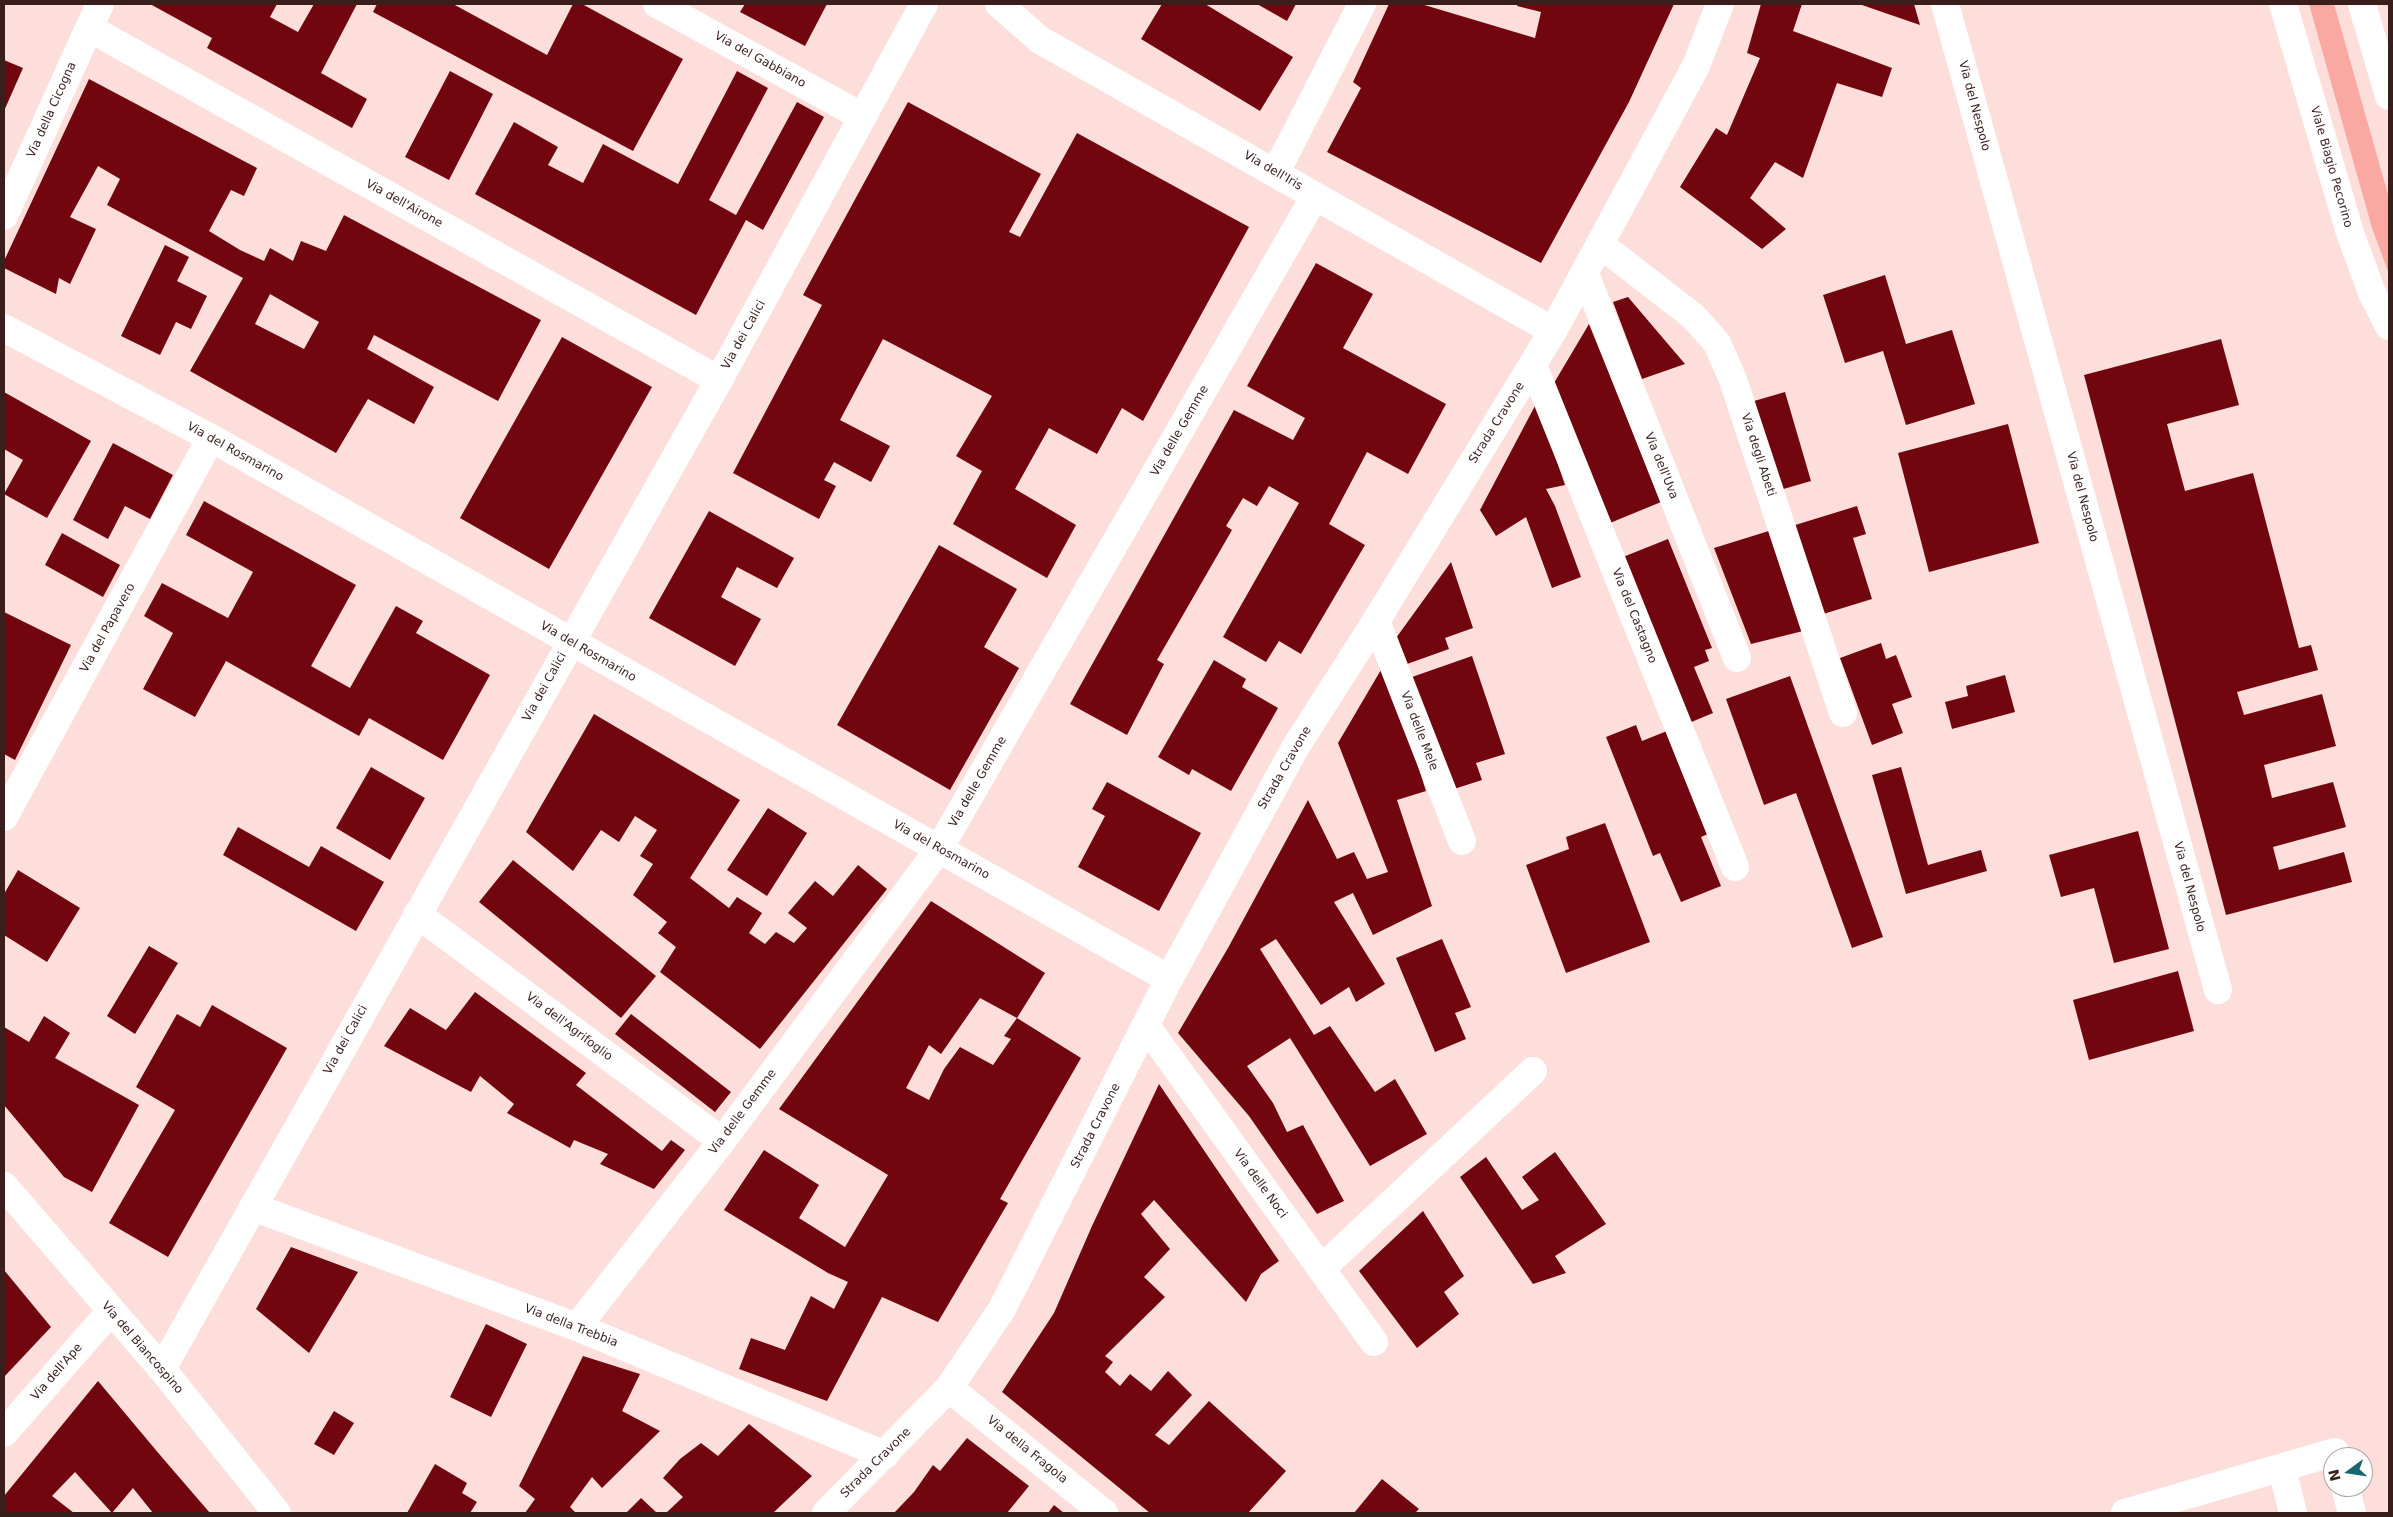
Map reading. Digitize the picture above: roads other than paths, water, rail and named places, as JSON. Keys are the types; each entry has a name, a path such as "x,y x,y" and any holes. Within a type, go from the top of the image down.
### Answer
{"street":[{"name":"Via della Cicogna","path":"4,216 100,4"},
{"name":"Via del Gabbiano","path":"657,4 863,117"},
{"name":"Via dei Calici","path":"162,1369 719,380 924,4"},
{"name":"Via dell'Iris","path":"999,4 1040,40 1276,172 1553,331"},
{"path":"1276,172 1362,4"},
{"name":"Strada Cravone","path":"826,1513 949,1388 1002,1309 1147,1027 1169,979 1295,748 1376,620 1553,331 1696,66 1720,4"},
{"name":"Via del Nespolo","path":"1946,4 2218,990"},
{"name":"Viale Biagio Pecorino","path":"2283,4 2350,233 2372,293 2389,326"},
{"path":"2362,4 2389,96"},
{"name":"Via dell'Airone","path":"89,28 719,380"},
{"name":"Via delle Gemme","path":"577,1327 722,1141 939,849 1315,196"},
{"name":"Via degli Abeti","path":"1600,245 1694,317 1717,343 1733,380 1843,713"},
{"name":"Via dell'Uva","path":"1585,274 1736,658"},
{"name":"Via del Rosmarino","path":"4,328 211,438 1169,979"},
{"name":"Via del Castagno","path":"1533,364 1734,867"},
{"name":"Via del Papavero","path":"4,818 211,438"},
{"name":"Via delle Mele","path":"1376,620 1462,841"},
{"name":"Via dell'Agrifoglio","path":"417,914 722,1141"},
{"name":"Via delle Noci","path":"1147,1027 1374,1342"},
{"path":"1321,1268 1533,1071"},
{"name":"Via del Biancospino","path":"4,1186 110,1312 162,1369 277,1513"},
{"name":"Via della Trebbia","path":"253,1207 577,1327 885,1454"},
{"name":"Via dell'Ape","path":"4,1433 110,1312"},
{"name":"Via della Fragola","path":"949,1388 1104,1513"},
{"path":"2125,1513 2323,1456"},
{"path":"2282,1468 2293,1513"},
{"path":"2348,1497 2352,1513"}]}
